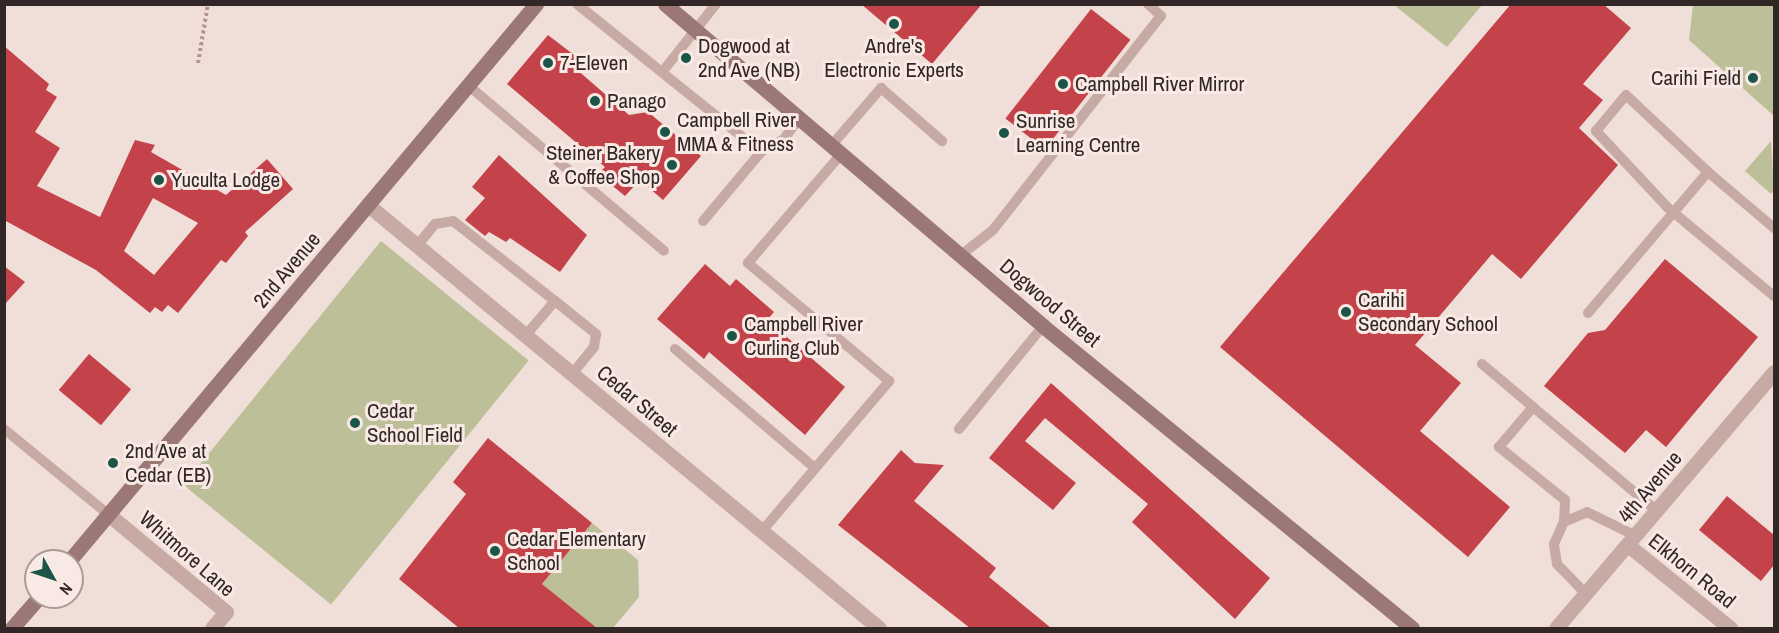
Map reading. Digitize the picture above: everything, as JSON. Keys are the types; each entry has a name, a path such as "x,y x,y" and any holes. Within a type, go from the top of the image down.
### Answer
{"main road":[{"name":"2nd Avenue","path":"79,549 536,4"},
{"name":"Dogwood Street","path":"665,4 1042,326 1412,628"},
{"path":"12,628 29,609"}],"street":[{"name":"Cedar Street","path":"368,205 879,628"},
{"name":"4th Avenue","path":"1556,628 1587,595 1774,372"},
{"name":"Whitmore Lane","path":"108,514 226,612 212,628"},
{"name":"Elkhorn Road","path":"1632,541 1730,628"}],"lane":[{"path":"577,4 761,152"},
{"path":"663,71 693,28 716,4"},
{"path":"960,255 993,230 1161,16 1148,4"},
{"path":"469,86 664,251"},
{"path":"762,531 889,381 748,263 837,150 881,88 942,141"},
{"path":"1774,228 1708,172 1626,95 1596,131 1674,212 1774,296"},
{"path":"703,221 761,152 783,140 800,119"},
{"path":"1588,313 1708,172"},
{"path":"417,246 435,224 453,221 596,334 594,347 572,374"},
{"path":"525,336 555,301"},
{"path":"959,429 1042,326"},
{"path":"675,350 815,468"},
{"path":"1482,364 1657,511"},
{"path":"1533,407 1499,447 1565,500 1564,522 1554,544 1557,564 1587,595"},
{"path":"4,429 108,514"},
{"path":"1564,522 1587,512 1632,541"}],"path":[{"path":"198,63 208,4"}],"green space":[{"path":"1394,5 1482,5 1447,47"},
{"name":"Carihi Field","path":"1693,5 1774,5 1774,116 1689,40"},
{"path":"1771,141 1774,190 1771,194 1745,171"},
{"name":"Cedar School Field","path":"381,241 529,361 331,605 183,485"},
{"path":"592,523 638,560 639,597 613,628 597,628 542,584"}],"building":[{"path":"861,4 982,4 932,64"},
{"name":"Carihi Secondary School","path":"1511,4 1603,4 1631,28 1583,84 1603,100 1579,128 1618,165 1521,279 1492,254 1415,345 1461,383 1420,431 1510,507 1468,557 1220,347"},
{"name":"Campbell River Mirror","path":"1091,9 1130,40 1045,149 1005,119"},
{"path":"548,35 574,55 575,68 629,115 648,112 701,156 663,200 640,180 625,196 598,174 605,167 507,84"},
{"name":"Yuculta Lodge","path":"4,46 49,84 46,90 57,97 35,132 60,148 37,186 100,217 135,140 155,145 151,152 226,195 267,159 293,189 245,232 248,236 226,263 221,260 178,313 168,305 162,312 155,307 150,313 96,270 4,220","holes":["153,198 198,223 154,275 124,251"]},
{"path":"499,155 587,235 560,272 510,238 506,242 489,232 485,236 465,220 485,198 472,187"},
{"path":"1665,259 1758,337 1666,447 1646,430 1625,453 1544,386 1588,333 1605,330"},
{"name":"Campbell River Curling Club","path":"705,264 730,286 736,279 774,312 767,320 845,387 805,435 709,352 704,359 657,319"},
{"path":"4,266 25,282 4,305"},
{"path":"89,354 131,389 101,425 59,390"},
{"path":"1051,383 1270,578 1235,619 1132,522 1148,504 1045,418 1025,441 1076,483 1053,510 989,458"},
{"name":"Cedar Elementary School","path":"488,438 592,523 542,584 597,628 459,628 399,579 466,494 453,482"},
{"path":"901,450 915,463 944,465 914,501 996,568 989,577 1051,628 970,628 838,525"},
{"path":"1727,496 1774,535 1774,565 1761,581 1699,530"}],"place":[{"name":"Andre's Electronic Experts","path":"894,24"},
{"name":"Dogwood at 2nd Ave (NB)","path":"686,58"},
{"name":"7-Eleven","path":"548,63"},
{"name":"Carihi Field","path":"1753,78"},
{"name":"Campbell River Mirror","path":"1063,84"},
{"name":"Panago","path":"595,101"},
{"name":"Campbell River MMA & Fitness","path":"665,132"},
{"name":"Sunrise Learning Centre","path":"1004,133"},
{"name":"Steiner Bakery & Coffee Shop","path":"672,165"},
{"name":"Yuculta Lodge","path":"159,180"},
{"name":"Carihi Secondary School","path":"1346,312"},
{"name":"Campbell River Curling Club","path":"732,336"},
{"name":"Cedar School Field","path":"355,423"},
{"name":"2nd Ave at Cedar (EB)","path":"113,463"},
{"name":"Cedar Elementary School","path":"495,551"}]}
